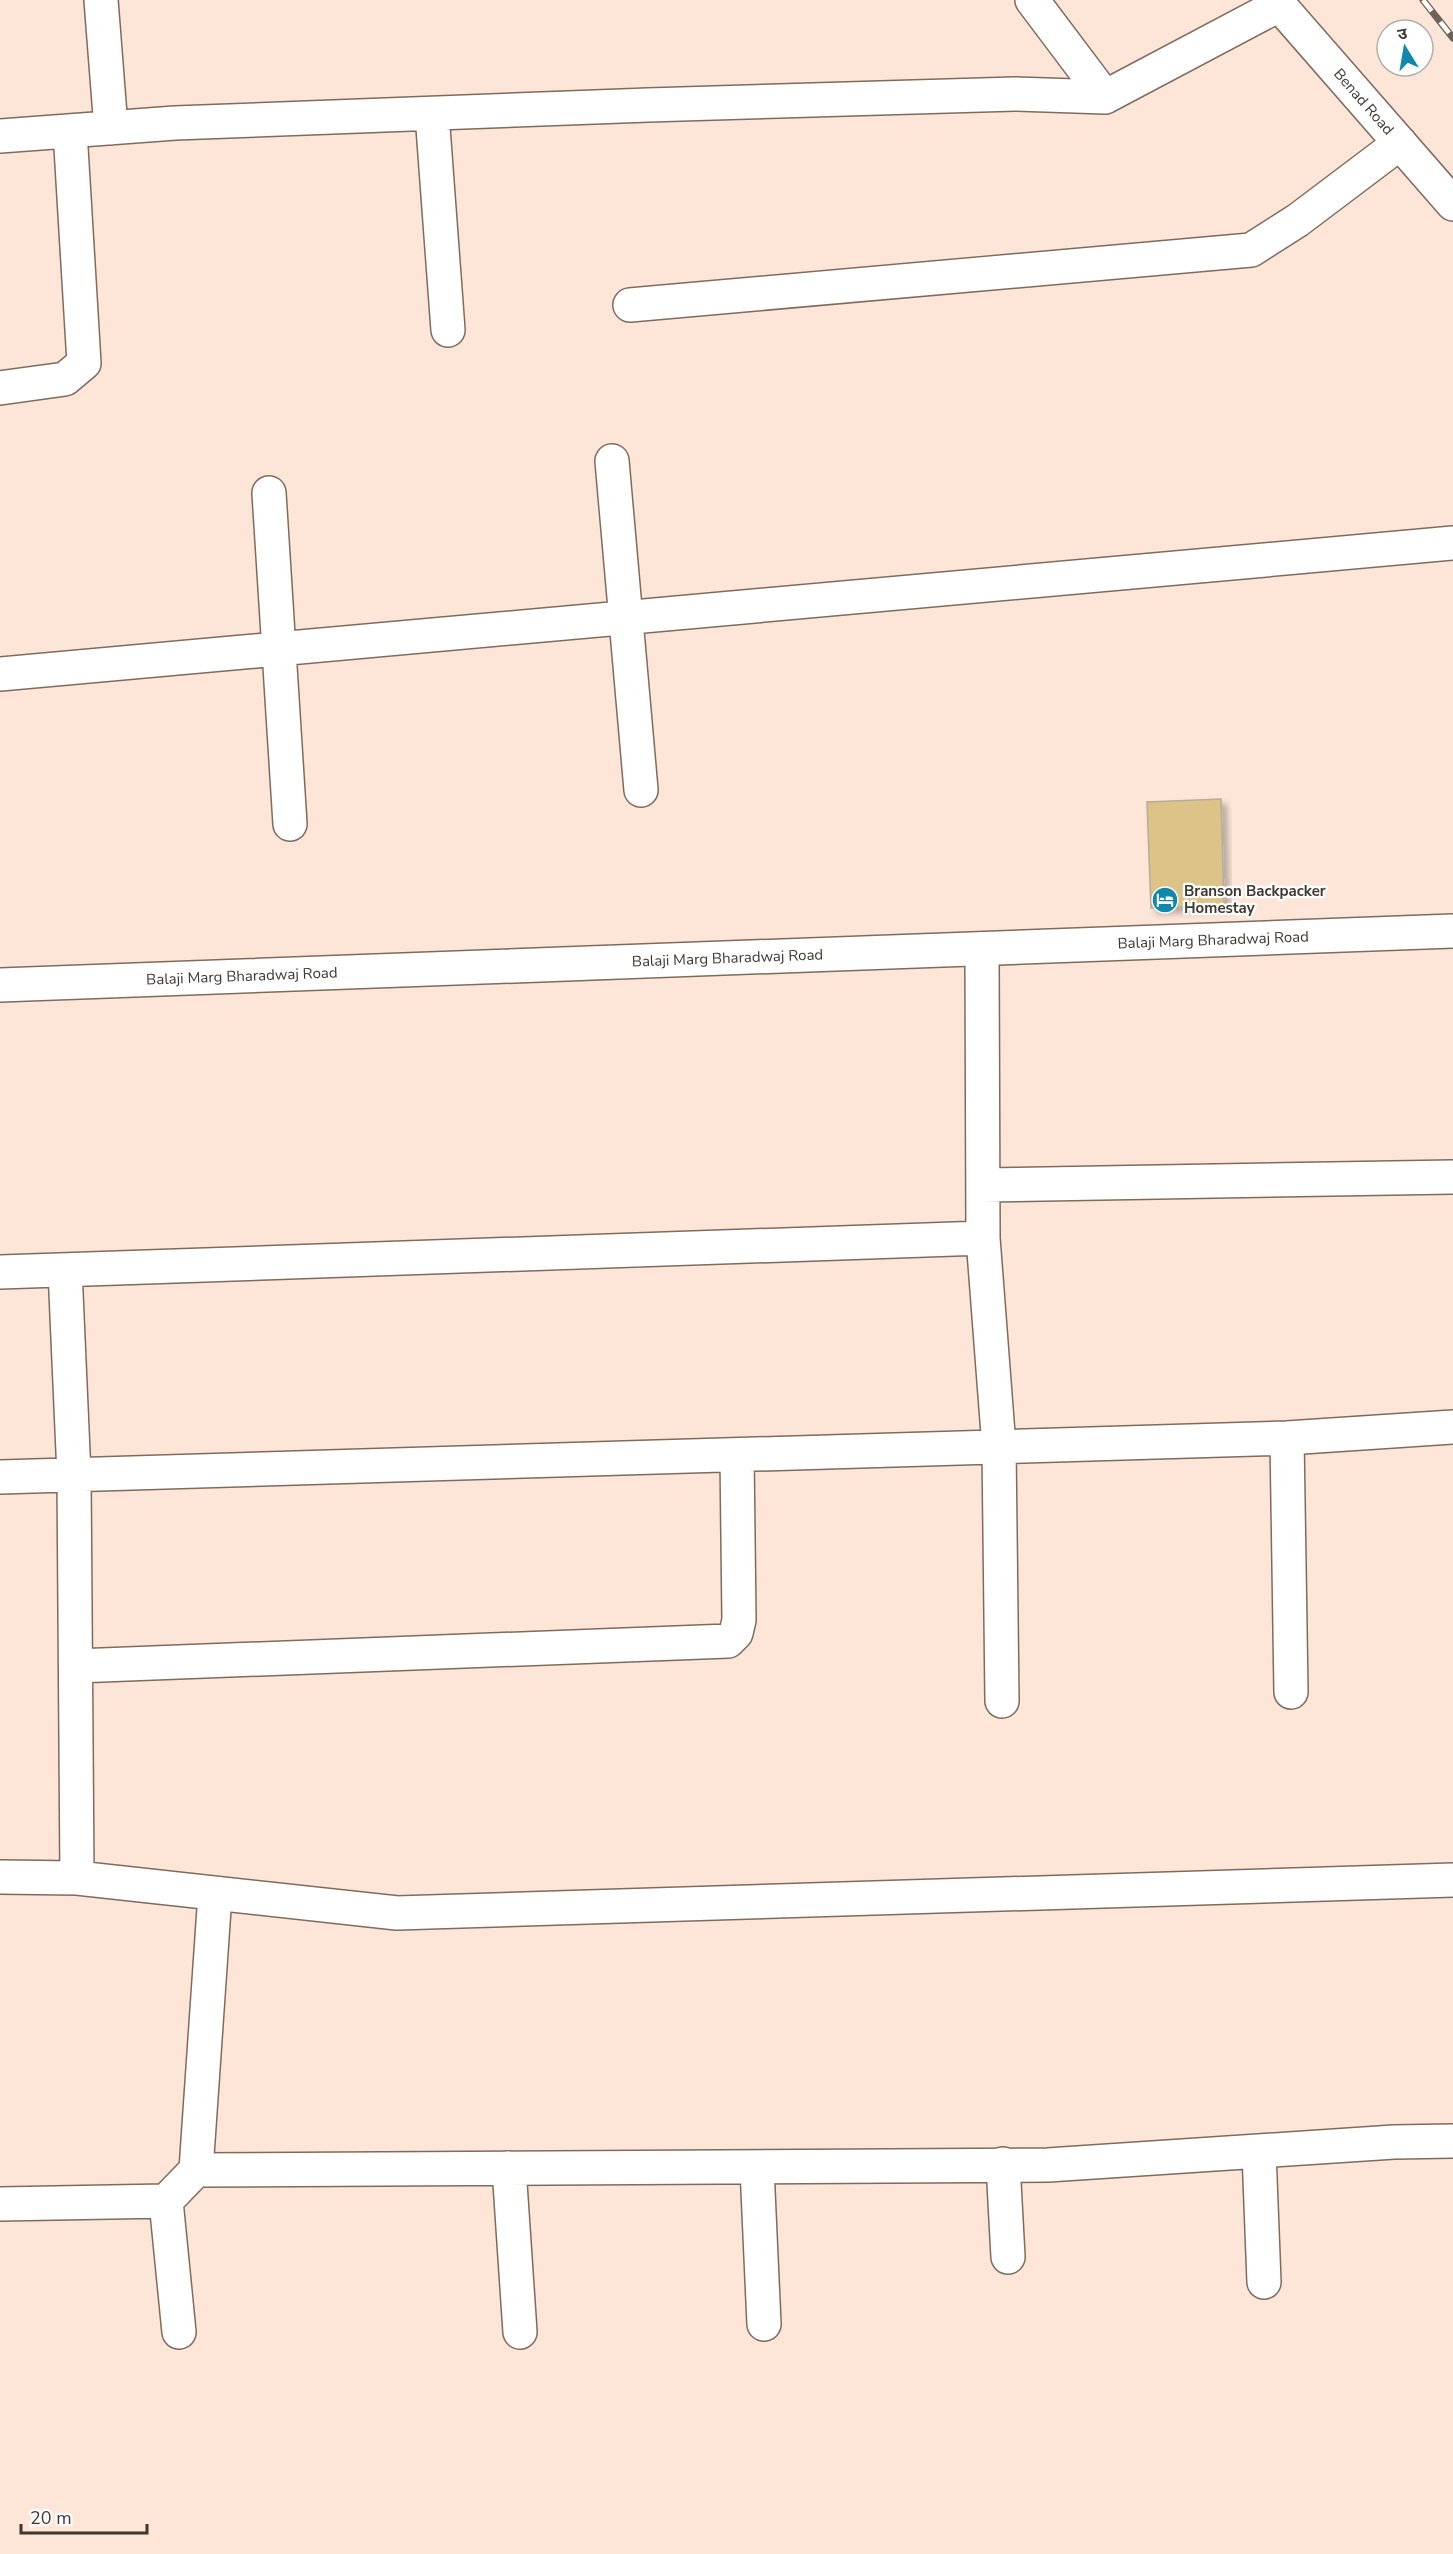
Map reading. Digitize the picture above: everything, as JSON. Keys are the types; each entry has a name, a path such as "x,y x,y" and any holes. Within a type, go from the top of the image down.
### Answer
{"street":[{"path":"101,0 111,128"},
{"path":"1032,0 1105,97"},
{"path":"0,136 111,128 432,114 1015,94 1105,97 1277,3"},
{"name":"Benad Road","path":"1277,3 1453,204"},
{"path":"432,114 448,330"},
{"path":"0,388 64,379 84,363 70,131"},
{"path":"630,305 1251,250 1298,220 1400,143"},
{"path":"612,461 641,790"},
{"path":"269,493 291,824"},
{"path":"0,674 1453,543"},
{"name":"Balaji Marg Bharadwaj Road","path":"0,985 1453,931"},
{"path":"982,949 983,1238 999,1447 1002,1701"},
{"path":"983,1185 1453,1178"},
{"path":"0,1272 983,1238"},
{"path":"65,1270 74,1475 77,1878"},
{"path":"0,1478 1287,1438 1453,1427"},
{"path":"1287,1438 1292,1692"},
{"path":"76,1666 728,1641 736,1633 739,1620 737,1455"},
{"path":"0,1877 77,1878 397,1913 1453,1880"},
{"path":"0,2204 166,2201 196,2170 215,1894"},
{"path":"196,2170 1048,2165 1394,2142 1453,2141"},
{"path":"1258,2152 1263,2282"},
{"path":"1003,2164 1008,2257"},
{"path":"509,2168 520,2332"},
{"path":"757,2168 764,2324"},
{"path":"166,2201 179,2332"}],"building":[{"path":"1221,799 1224,905 1151,908 1147,802"}],"railway":[{"path":"1423,0 1453,38"}],"place":[{"name":"Branson Backpacker Homestay","path":"1165,900"}]}
